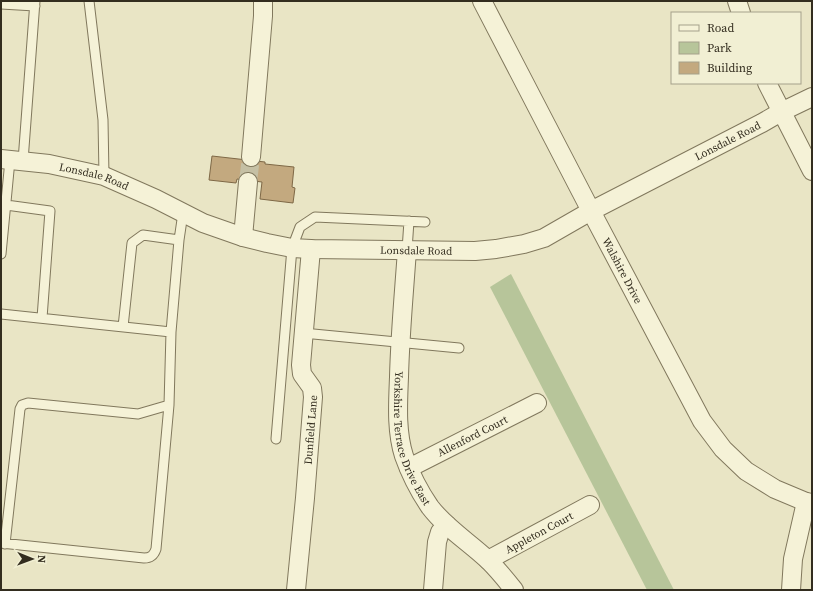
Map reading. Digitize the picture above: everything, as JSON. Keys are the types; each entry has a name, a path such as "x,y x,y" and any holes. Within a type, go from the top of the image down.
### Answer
{"street":[{"path":"251,157 263,1"},
{"name":"Walshire Drive","path":"482,1 591,212 702,421 723,449 746,471 775,490 809,502"},
{"path":"737,1 741,12"},
{"path":"767,84 812,170"},
{"name":"Lonsdale Road","path":"11,160 49,164 104,176 156,199 203,223 244,238 268,244 311,250 475,251 524,244 544,238 812,97"},
{"path":"244,238 248,182"},
{"name":"Dunfield Lane","path":"296,590 313,397 312,388 302,374 301,365 311,250"},
{"name":"Yorkshire Terrace Drive East","path":"407,250 400,343 398,404 399,430 404,454 419,488 431,507 447,525 488,560 514,590"},
{"name":"Allenford Court","path":"409,468 537,403"},
{"path":"791,590 792,559 809,502"},
{"name":"Appleton Court","path":"488,560 590,505"},
{"path":"433,590 437,542 440,532 447,525"}],"lane":[{"path":"89,1 103,120 104,176"},
{"path":"1,4 35,4 11,160 1,254"},
{"path":"6,206 50,212 42,318"},
{"path":"169,405 138,414 28,403 22,405 20,409 3,544 144,558 150,558 155,554 169,405 170,332 183,213"},
{"path":"276,439 292,248 300,227 315,218 425,222"},
{"path":"407,250 409,221"},
{"path":"123,327 132,243 143,235 179,240"},
{"path":"1,314 170,332"},
{"path":"303,333 459,348"}],"green space":[{"path":"511,274 674,590 647,590 490,287"}],"building":[{"path":"212,156 294,167 292,187 295,188 293,203 260,199 262,182 237,179 236,183 209,180"}],"tunnel":[{"path":"248,182 251,157"}]}
